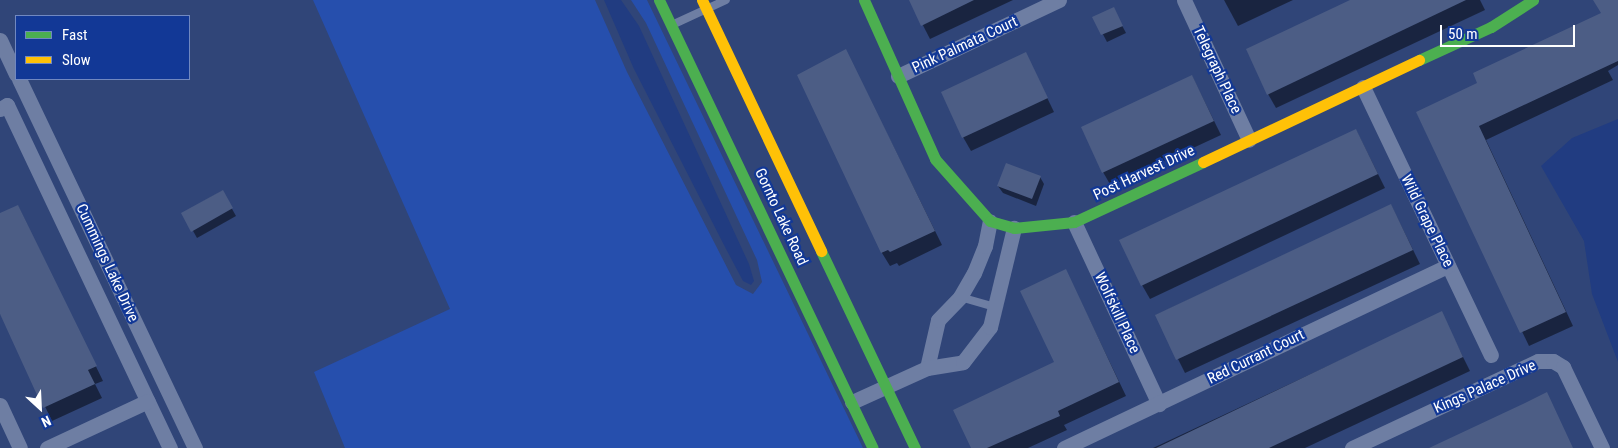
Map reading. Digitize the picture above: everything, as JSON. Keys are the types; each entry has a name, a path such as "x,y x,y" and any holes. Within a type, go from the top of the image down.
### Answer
{"street":[{"name":"Gornto Lake Road","path":"658,0 672,25 873,448"},
{"path":"864,0 935,159 990,221 985,246 960,297 938,320 927,368"},
{"name":"Pink Palmata Court","path":"898,76 1059,0"},
{"name":"Telegraph Place","path":"1184,0 1249,140"},
{"name":"Post Harvest Drive","path":"990,221 1014,228 1074,222 1491,27 1533,0"},
{"name":"Gornto Lake Road","path":"704,4 915,448"},
{"path":"0,40 15,72"},
{"name":"Cummings Lake Drive","path":"19,80 195,448"},
{"name":"Wild Grape Place","path":"1363,88 1490,355"},
{"path":"0,109 7,105 170,448"},
{"name":"Wolfskill Place","path":"1074,222 1159,404"},
{"path":"852,402 927,368 963,362 990,327 1014,228"},
{"name":"Red Currant Court","path":"1064,448 1448,266"},
{"name":"Kings Palace Drive","path":"1352,448 1538,361 1553,361 1563,367 1602,448"},
{"path":"47,448 148,401"},
{"path":"0,405 20,448"}],"lane":[{"path":"672,25 704,4 726,0"},
{"path":"960,297 994,307"}],"shaded area":[{"path":"313,0 595,0 627,72 736,285 753,294 762,282 757,260 646,23 631,0 647,0 863,448 345,448 314,372 450,309"},
{"path":"604,0 621,0 639,26 749,264 754,281 751,285 743,281 725,247 634,69"},
{"path":"1618,119 1618,362 1592,294 1584,241 1541,166 1572,138"}],"building":[{"path":"909,0 974,0 921,26"},
{"path":"1350,0 1466,0 1267,95 1246,49"},
{"path":"1593,0 1618,0 1618,61 1479,126 1566,312 1520,333 1416,112 1477,83 1473,73 1601,13"},
{"path":"1114,7 1123,26 1101,35 1092,17"},
{"path":"846,49 935,231 890,252 888,250 881,253 797,75"},
{"path":"1026,52 1048,98 962,138 941,92"},
{"path":"1192,75 1214,121 1102,173 1081,127"},
{"path":"1356,129 1378,174 1141,286 1119,240"},
{"path":"1006,163 1041,176 1032,199 997,186"},
{"path":"223,190 233,208 191,232 181,213"},
{"path":"1391,204 1413,250 1176,360 1155,315"},
{"path":"18,205 97,366 88,370 95,384 43,408 0,314 0,213"},
{"path":"1066,269 1119,382 1058,411 1060,416 987,448 971,448 953,410 1054,362 1020,291"},
{"path":"1442,311 1463,357 1269,448 1156,448"},
{"path":"1547,392 1573,448 1429,448 1525,403"}],"traffic: fast":[{"path":"659,0 873,448"},
{"path":"864,0 935,159 990,221 1014,228 1074,222 1203,162"},
{"path":"1419,60 1491,27 1533,0"},
{"path":"821,251 915,448"}],"traffic: slow":[{"path":"702,0 821,251"},
{"path":"1203,162 1419,60"}]}
